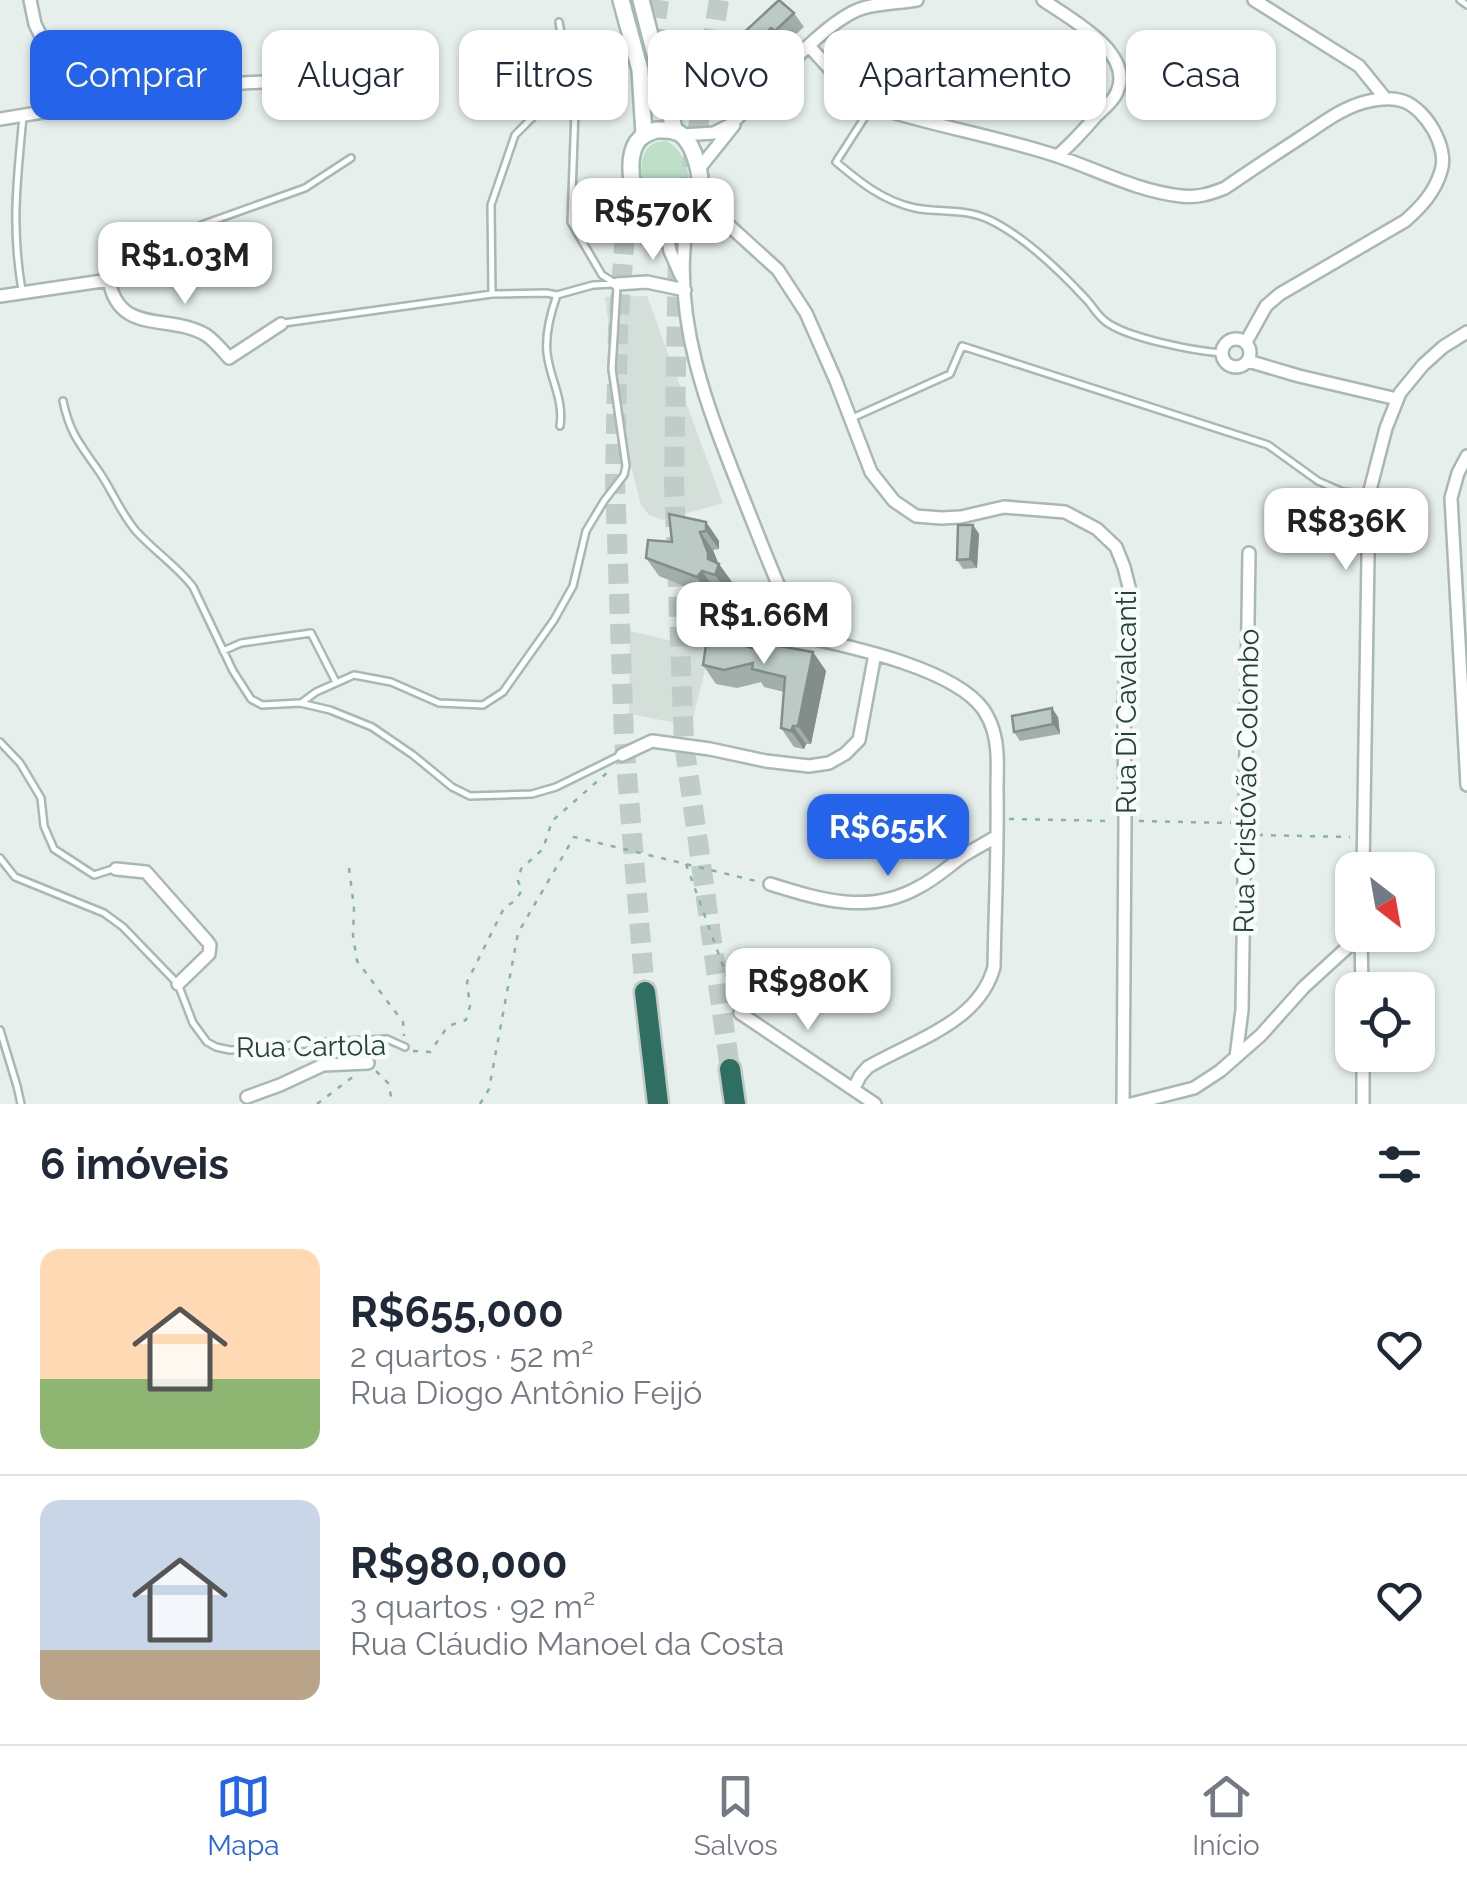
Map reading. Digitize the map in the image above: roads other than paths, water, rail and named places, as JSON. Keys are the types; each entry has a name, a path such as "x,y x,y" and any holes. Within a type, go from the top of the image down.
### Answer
{"highway":[{"path":"645,992 658,1104"},
{"path":"730,1069 735,1104"}],"street":[{"path":"30,0 38,30"},
{"path":"621,0 640,70 644,135"},
{"path":"641,0 679,133 698,170 700,199 693,224 686,230 666,232 656,227 644,215 634,192 634,150 644,135 656,130 679,133 714,133 735,120"},
{"path":"804,51 847,15 864,8 917,0"},
{"path":"1043,0 1100,40 1115,58 1120,74 1114,98 1057,156"},
{"path":"1254,0 1359,66 1384,98"},
{"path":"809,46 824,62"},
{"path":"924,120 1057,156 1123,182 1186,196 1206,195 1225,188 1338,113 1360,103 1384,98 1406,102 1430,125 1441,148 1443,168 1432,191 1404,221 1280,294 1266,306 1246,342"},
{"path":"0,119 30,113"},
{"path":"698,170 737,120"},
{"name":"Rua Di Cavalcanti","path":"700,199 778,270 806,313 871,472 894,502 916,516 961,518 1004,507 1065,512 1098,529 1116,547 1130,592 1124,704 1123,1104"},
{"path":"686,230 684,285 696,370 782,595 802,636 876,654 952,682 985,712 994,731 997,836 994,967 989,986 962,1016 868,1068 854,1088"},
{"path":"666,232 684,285"},
{"path":"0,296 110,280 112,296 119,308 131,316 206,336 229,358 281,324"},
{"path":"617,284 684,285"},
{"path":"1364,852 1369,494 1400,392 1442,347 1467,332"},
{"path":"1232,339 1246,342 1250,348 1248,361 1242,367 1227,364 1222,352 1226,343 1232,339"},
{"path":"1248,361 1397,399"},
{"path":"1467,456 1451,498 1467,785"},
{"name":"Rua Cristóvão Colombo","path":"1236,1058 1242,1010 1247,829 1249,553"},
{"path":"622,755 652,740 809,766 829,762 860,740 876,654"},
{"path":"770,884 821,900 877,903 922,886 997,836"},
{"path":"116,869 146,872 208,940 209,954 178,984"},
{"path":"1131,1104 1194,1088 1236,1058 1342,952"},
{"path":"1242,1010 1261,1035"},
{"path":"740,1013 876,1104"},
{"path":"247,1097 323,1065 368,1063"},
{"path":"1363,1072 1363,1104"}],"lane":[{"path":"1460,0 1467,5"},
{"path":"560,22 561,30"},
{"path":"23,114 14,220 23,293"},
{"path":"492,294 491,205 515,136 530,120"},
{"path":"575,120 571,222 602,275 617,284"},
{"path":"863,120 836,162 868,188 916,208 970,213 989,220 1038,254 1106,322 1158,342 1196,351 1222,352"},
{"path":"110,280 204,224 304,188 351,158"},
{"path":"281,324 492,294 557,295 594,285 617,284"},
{"path":"300,704 354,676 391,682 438,704 483,705 503,692 573,586 580,548 592,518 624,475 612,368 617,284"},
{"path":"557,295 547,345 561,404 560,426"},
{"path":"850,418 950,374 962,346 1268,445 1318,481 1343,492 1369,494"},
{"path":"63,400 74,436 99,471 120,511 184,575 251,699 262,705 300,704 330,710 372,727 414,754 452,787 470,796 532,794 622,755"},
{"path":"223,651 241,643 311,634 336,682"},
{"path":"0,742 20,763 41,798 44,826 54,849 94,875 116,869"},
{"name":"Rua Cartola","path":"0,858 15,877 115,920 178,984 193,1023 206,1042 216,1047 249,1049 388,1039 405,1047"},
{"path":"0,1030 20,1104"}],"tunnel":[{"path":"644,107 659,0"},
{"path":"719,0 678,250 674,485 684,743 730,1069"},
{"path":"634,175 618,330 615,481 624,738 645,992"}]}
